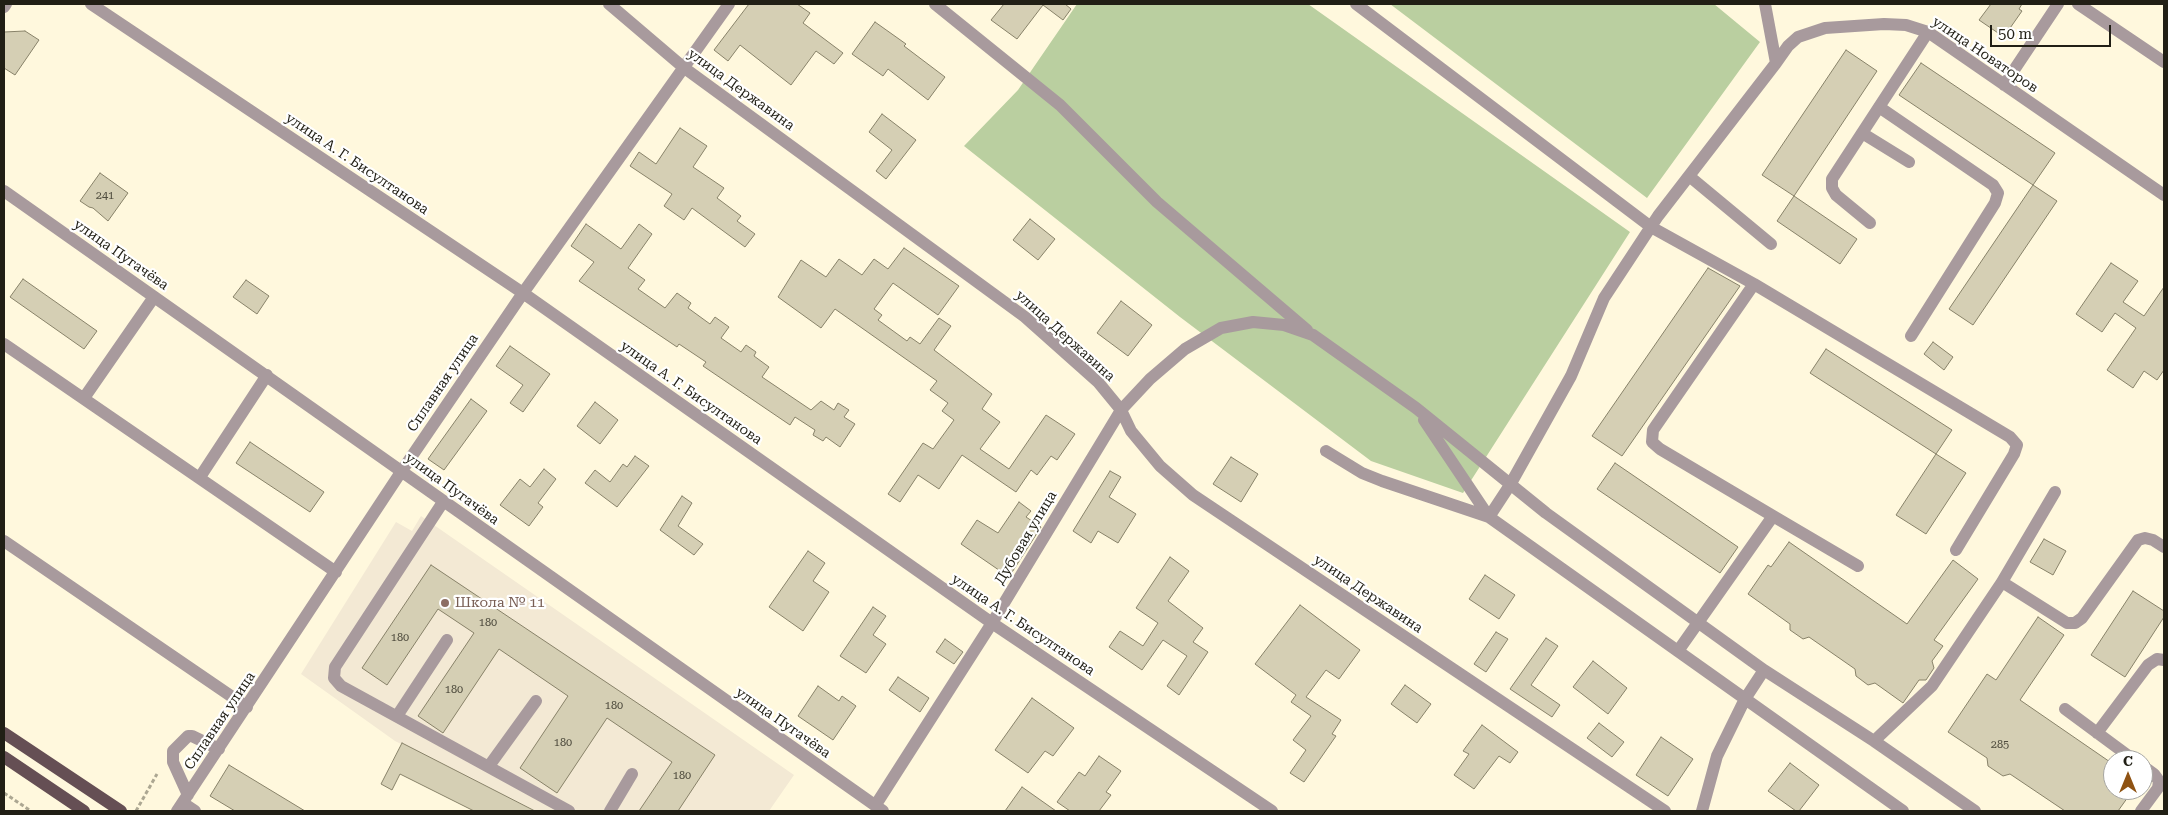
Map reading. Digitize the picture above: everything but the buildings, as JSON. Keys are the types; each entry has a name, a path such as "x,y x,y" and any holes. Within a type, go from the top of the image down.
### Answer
{"main road":[{"path":"4,733 121,811"},
{"path":"4,757 84,811"}],"street":[{"name":"улица А. Г. Бисултанова","path":"91,4 523,293 992,623 1272,811"},
{"name":"улица Державина","path":"609,4 683,67 1025,317 1098,382 1121,410 1131,431 1160,466 1193,495 1665,811"},
{"name":"Сплавная улица","path":"183,803 401,472 523,293 729,4"},
{"path":"935,4 1060,105 1157,202 1313,335 1416,408 1546,513 1764,670 1874,741 1975,811"},
{"path":"1356,4 1651,226 1754,284 2010,437 2017,445 2014,454 1956,550"},
{"path":"1765,4 1776,63"},
{"path":"2004,85 2058,4"},
{"path":"2078,4 2164,62"},
{"name":"улица Новаторов","path":"1489,517 1510,485 1571,376 1604,298 1651,226 1788,46 1798,37 1825,28 1884,24 1906,25 1928,32 2164,195"},
{"path":"1870,223 1836,195 1832,188 1832,179 1928,32"},
{"path":"1879,107 1993,185 1998,193 1995,204 1911,336"},
{"path":"1862,133 1909,162"},
{"path":"1689,176 1771,244"},
{"name":"улица Пугачёва","path":"4,191 378,453 442,502 879,809"},
{"path":"1754,284 1653,430 1652,442 1660,449 1858,566"},
{"path":"84,398 154,297"},
{"name":"Дубовая улица","path":"879,809 1121,410 1150,379 1185,349 1221,328 1253,322 1284,325 1313,335"},
{"path":"4,344 336,572"},
{"path":"200,477 266,376"},
{"path":"1416,408 1489,517"},
{"path":"1326,451 1362,473 1489,517 1904,811"},
{"path":"1874,741 1932,686 2002,582 2055,492"},
{"path":"442,502 335,667 334,678 341,686 569,811"},
{"path":"1678,651 1773,516"},
{"path":"2002,582 2067,623 2075,623 2082,618 2138,540 2145,538 2153,540 2164,547"},
{"path":"4,541 247,707"},
{"path":"396,716 447,640"},
{"path":"2097,733 2148,665 2157,659 2164,660"},
{"path":"1702,811 1717,756 1745,699 1764,670"},
{"path":"489,766 536,702"},
{"path":"2065,710 2120,750"},
{"path":"196,811 183,803 172,762 173,751 188,736 192,736 219,749"},
{"path":"2153,773 2159,781 2158,788 2153,795"},
{"path":"610,811 632,774"},
{"path":"2141,811 2149,800"}],"path":[{"path":"136,811 157,774"},
{"path":"4,793 32,811"}],"shaded area":[{"name":"Школа № 11","path":"421,516 794,775 769,811 536,811 395,741 301,674 396,522 412,531"}],"green space":[{"path":"1077,4 1308,4 1630,232 1463,493 1371,461 1180,317 964,146 1018,90"},
{"path":"1390,4 1714,4 1760,42 1647,198"}],"place":[{"name":"Школа № 11","path":"445,603"}]}
